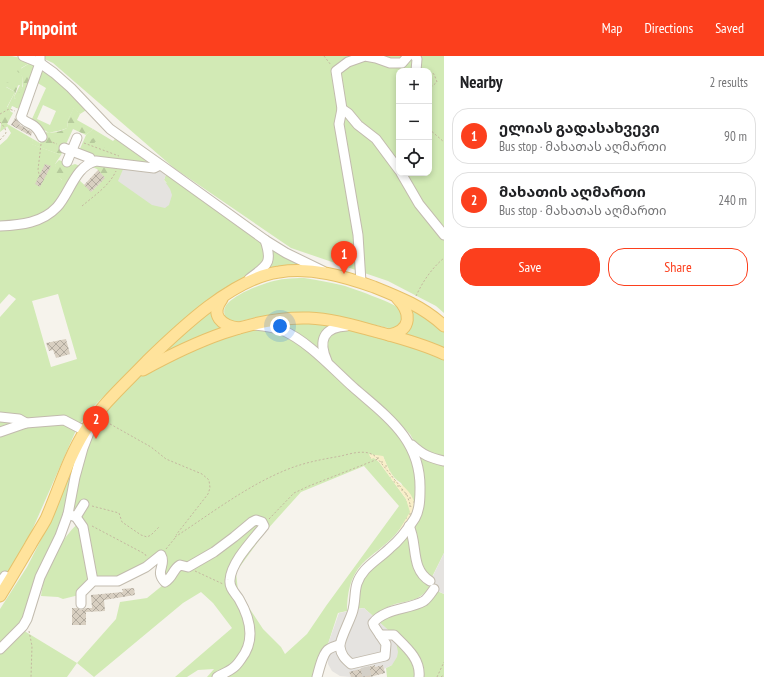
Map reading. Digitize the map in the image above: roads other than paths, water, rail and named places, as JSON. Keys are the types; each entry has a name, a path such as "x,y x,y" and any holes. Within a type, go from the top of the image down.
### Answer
{"main road":[{"path":"0,596 4,578 45,520 72,455 95,416 173,337 225,295 241,285 279,272 302,271 328,274 361,282 413,303 437,319 444,326"},
{"path":"225,295 218,305 216,313 224,324 230,327 240,328"},
{"path":"389,335 396,333 403,328 407,321 407,313 404,306 396,296"},
{"path":"131,378 172,354 202,341 240,328 290,318 331,320 413,342 444,354"}],"street":[{"path":"23,56 40,59 71,88 110,129 163,168 265,240 286,253 328,274"},
{"path":"361,282 358,235 339,124 342,110 336,71 348,62 365,56 390,63 402,63 408,56"},
{"path":"415,56 417,60 416,68"},
{"path":"40,59 21,114 23,120 35,127 42,137"},
{"path":"342,110 348,113 358,125 376,139 396,166"},
{"path":"67,162 68,149 77,139"},
{"path":"68,149 90,158 92,162"},
{"path":"0,226 15,226 34,222 49,213 62,201 76,176 92,162 96,161 163,168"},
{"path":"403,176 419,204 444,235"},
{"path":"241,285 263,268 267,263 269,252 265,240"},
{"path":"254,325 274,328 290,334 329,365 392,422 420,452 431,459 444,461"},
{"path":"329,365 323,352 322,343 325,334 340,326 352,325"},
{"path":"93,581 83,527 75,518 75,478 83,448 95,416"},
{"path":"0,417 19,419 26,423"},
{"path":"0,432 26,423 64,420 85,431"},
{"path":"408,440 419,470 419,509 415,518 409,526 398,541 360,577 355,590 353,610 339,646 343,658 351,664 365,664 385,656 386,644 373,622 393,610 409,608 425,600 432,585 422,574 417,563 409,526"},
{"path":"0,649 23,626 27,619 40,577 60,536 84,504"},
{"path":"81,604 81,593 93,581 118,581 148,566 161,555 163,562 160,569 161,578 165,582 180,565 188,567 219,548 252,522 260,520 264,526 240,558 232,572 230,581 231,588 245,610 251,632 250,642 244,656 234,668 217,677"},
{"path":"380,635 394,635 409,650 416,659 419,669 418,677"},
{"path":"317,677 320,665 328,649 339,646"}],"tunnel":[{"path":"365,667 367,677"}],"place":[{"name":"ელიას გადასახვევი","path":"344,274"},
{"name":"მახათის აღმართი","path":"96,439"}]}
